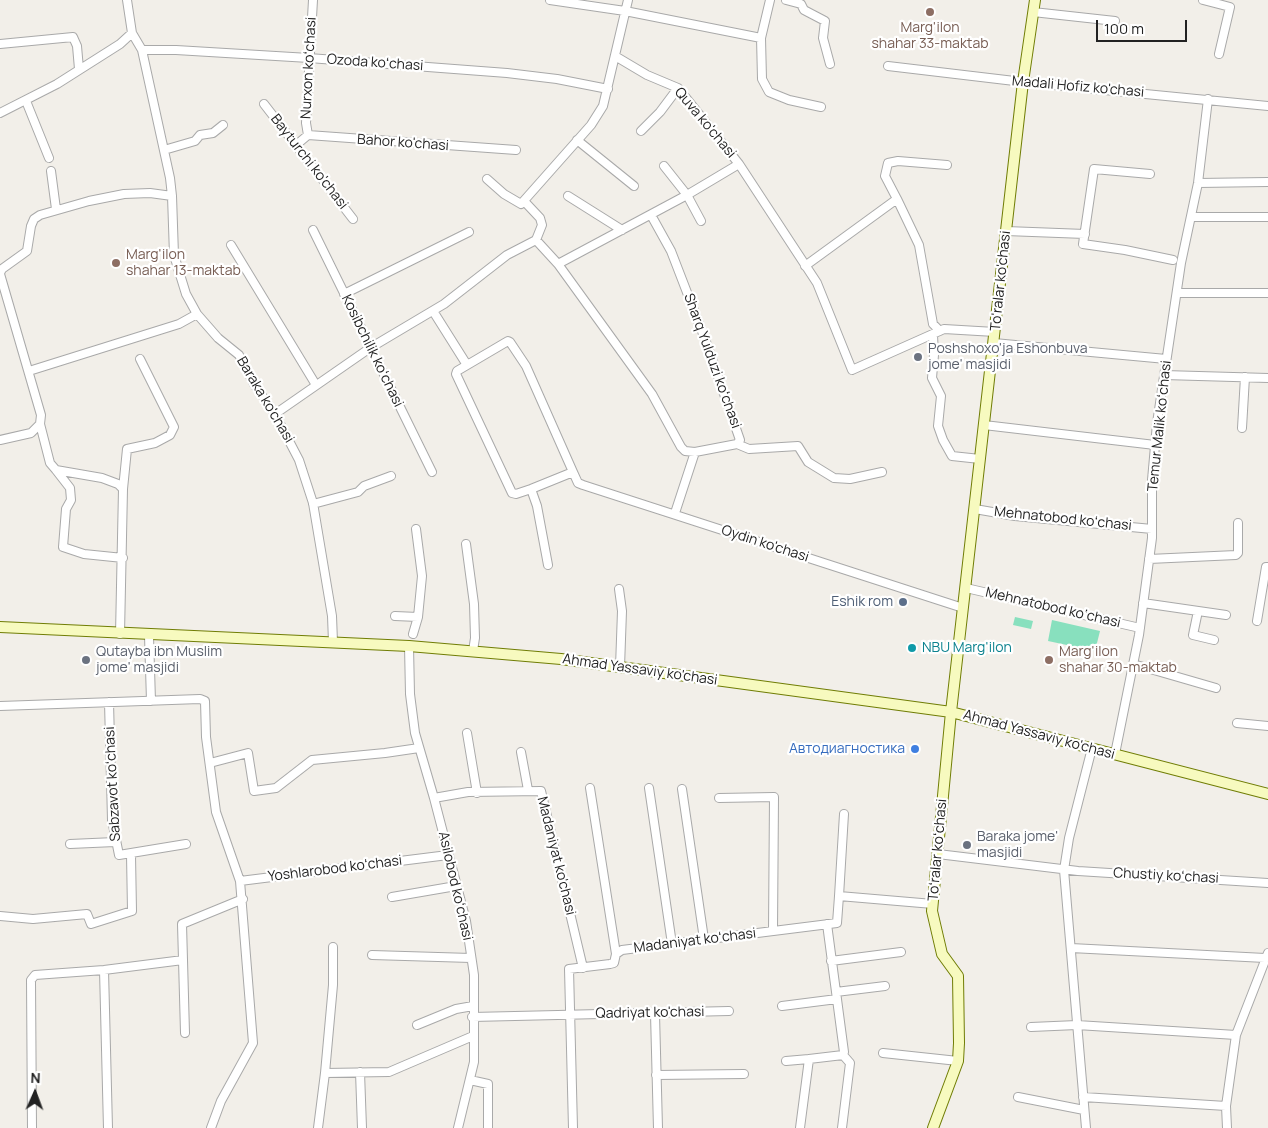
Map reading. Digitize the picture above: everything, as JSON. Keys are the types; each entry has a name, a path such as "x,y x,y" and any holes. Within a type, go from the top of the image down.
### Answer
{"main road":[{"name":"To'ralar ko'chasi","path":"952,712 1023,82 1035,0"},
{"name":"Ahmad Yassaviy ko'chasi","path":"0,628 409,646 620,667 952,712 1268,794"},
{"name":"Toʻralar koʻchasi","path":"933,1128 958,1061 958,976 942,954 932,911 952,712"}],"street":[{"name":"Baraka ko'chasi","path":"127,0 132,33 142,50 164,150 172,196 174,255 186,294 197,314 218,338 240,355 254,384 275,414 300,460 313,504 332,616 334,642"},
{"name":"Nurxon koʻchasi","path":"308,135 306,130 312,0"},
{"path":"550,0 625,11 761,38"},
{"path":"487,179 520,204 599,114 608,89 628,0"},
{"path":"770,0 761,38 762,79 769,92 789,100 821,107"},
{"path":"786,0 800,4 804,10 825,21 823,38 830,64"},
{"path":"1203,0 1230,7 1219,54"},
{"path":"1033,12 1115,21"},
{"path":"0,113 26,101 79,69 120,44 132,33"},
{"path":"0,44 73,37 77,46 79,69"},
{"name":"Ozoda koʻchasi","path":"142,50 176,50 309,58 507,73 557,79 608,89"},
{"name":"Quva ko'chasi","path":"615,56 647,75 678,88 740,164 817,283 852,370 937,333"},
{"name":"Madali Hofiz ko'chasi","path":"888,66 1023,82 1268,106"},
{"path":"641,131 660,112 678,88"},
{"name":"Temur Malik koʻchasi","path":"1115,754 1140,628 1152,529 1155,446 1166,359 1178,293 1181,263 1198,183 1208,99"},
{"path":"26,101 49,158"},
{"name":"Bayturchi ko'chasi","path":"264,104 353,219"},
{"path":"164,150 192,142 200,135 213,132 223,125"},
{"path":"295,146 308,135"},
{"name":"Bahor ko'chasi","path":"308,135 516,150"},
{"path":"577,140 634,186"},
{"path":"947,165 898,161 888,163 885,176 919,245 933,324 937,333 932,378 941,396 938,426 952,456 980,459"},
{"path":"558,264 651,215 740,164"},
{"path":"664,166 687,195 701,221"},
{"path":"1150,174 1094,169 1083,244 1126,250 1173,260"},
{"path":"51,171 56,209"},
{"path":"1198,183 1268,182"},
{"path":"123,558 84,554 63,547 66,509 71,500 70,488 50,462 29,372 0,274 2,269 27,251 34,219 56,209 124,194 150,193 172,196"},
{"path":"568,196 622,230"},
{"path":"805,266 897,199"},
{"path":"275,414 370,348 433,311 508,255 536,240 542,225 540,218 524,201"},
{"name":"Sharq Yulduzi koʻchasi","path":"651,215 671,250 740,440 737,444 695,452"},
{"path":"1191,217 1268,217"},
{"name":"Kosibchilik koʻchasi","path":"313,230 432,472"},
{"path":"1006,230 1084,234"},
{"path":"344,294 469,232"},
{"path":"536,240 558,264 652,394 681,447 685,451 695,452 675,514"},
{"path":"232,245 316,384"},
{"path":"1178,293 1268,293"},
{"path":"433,311 467,365 456,374 510,491 516,494 572,472"},
{"path":"29,372 178,324 197,314"},
{"path":"937,333 948,328 995,332"},
{"name":"Oydin ko'chasi","path":"467,365 510,342 526,366 578,483 963,608"},
{"path":"994,343 1166,359"},
{"path":"120,634 123,489 127,449 155,443 170,435 174,427 140,359"},
{"path":"1164,375 1268,378"},
{"path":"1242,428 1245,377"},
{"path":"0,440 31,433 40,424"},
{"path":"984,425 1155,446"},
{"path":"737,444 749,448 798,446 808,462 834,478 850,479 882,472"},
{"path":"56,470 102,478 118,484 123,489"},
{"path":"313,504 358,492 364,486 391,476"},
{"path":"531,489 537,506 548,565"},
{"name":"Mehnatobod koʻchasi","path":"975,509 1015,516 1152,529"},
{"path":"1149,559 1236,555 1238,553 1238,523"},
{"path":"413,634 418,617 422,576 416,529"},
{"path":"466,544 474,604 475,638 473,651"},
{"path":"1258,621 1266,567 1268,567"},
{"name":"Mehnatobod ko‘chasi","path":"966,588 1140,628"},
{"path":"619,589 622,611 620,667"},
{"path":"1143,603 1226,615"},
{"path":"1198,611 1193,635 1214,640"},
{"path":"395,616 418,617"},
{"path":"149,636 151,702"},
{"name":"Asilobod koʻchasi","path":"409,646 410,694 418,748 434,798 466,921 474,975 472,1017 474,1062 458,1128"},
{"path":"1133,664 1216,688"},
{"path":"0,706 205,700 206,736 216,812 240,881 243,899 253,1043 220,1101 211,1128"},
{"name":"Sabzavot koʻchasi","path":"109,702 112,812 115,842 119,855 131,855 186,844"},
{"path":"1237,723 1268,726"},
{"path":"467,733 477,793"},
{"path":"210,763 248,753 254,791 280,786 312,760 418,748"},
{"path":"1086,1128 1064,870 1069,838 1092,748"},
{"path":"521,752 528,790"},
{"path":"590,788 616,954"},
{"path":"649,788 672,944"},
{"path":"682,789 704,939"},
{"name":"Madaniyat ko'chasi","path":"434,798 468,792 541,791 583,968"},
{"path":"719,798 774,797 773,931"},
{"path":"842,1128 850,1063 843,1055 827,924 838,923 844,814"},
{"path":"70,844 115,842"},
{"name":"Chustiy koʻchasi","path":"938,854 1064,870 1268,883"},
{"path":"0,916 33,920 87,914 91,924 132,911 131,855"},
{"name":"Yoshlarobod koʻchasi","path":"240,881 448,855"},
{"path":"392,897 456,886"},
{"path":"839,896 933,904"},
{"path":"186,1033 182,924 243,899"},
{"name":"Madaniyat koʻchasi","path":"583,968 614,963 616,954 622,950 827,924"},
{"path":"318,1128 326,1073 333,986 333,947"},
{"path":"1071,948 1267,955 1236,1035 1226,1106 1227,1128"},
{"path":"831,961 901,952"},
{"path":"372,956 471,958"},
{"path":"32,1128 31,980 35,975 104,970 183,960"},
{"path":"573,1128 569,969 583,968"},
{"path":"104,970 108,1128"},
{"path":"782,1006 885,986"},
{"path":"417,1025 456,1009 473,1006"},
{"name":"Qadriyat ko'chasi","path":"472,1017 729,1011"},
{"path":"655,1014 658,1128"},
{"path":"1031,1027 1077,1025 1236,1035"},
{"path":"326,1073 389,1072 473,1036"},
{"path":"883,1053 958,1061"},
{"path":"786,1061 843,1055"},
{"path":"800,1128 809,1059"},
{"path":"360,1072 362,1128"},
{"path":"656,1075 744,1074"},
{"path":"470,1080 488,1084 488,1128"},
{"path":"1018,1097 1084,1110"},
{"path":"1084,1097 1226,1106"}],"green space":[{"path":"1015,617 1033,621 1031,629 1013,625"},
{"path":"1052,620 1100,631 1095,651 1048,641"}],"place":[{"name":"Marg'ilon shahar 33-maktab","path":"930,12"},
{"name":"Marg'ilon shahar 13-maktab","path":"116,263"},
{"name":"Poshshoxo'ja Eshonbuva jome' masjidi","path":"918,357"},
{"name":"Eshik rom","path":"903,602"},
{"name":"NBU Marg'ilon","path":"912,648"},
{"name":"Qutayba ibn Muslim jome' masjidi","path":"86,660"},
{"name":"Marg'ilon shahar 30-maktab","path":"1049,660"},
{"name":"Автодиагностика","path":"915,749"},
{"name":"Baraka jome' masjidi","path":"967,845"}]}
